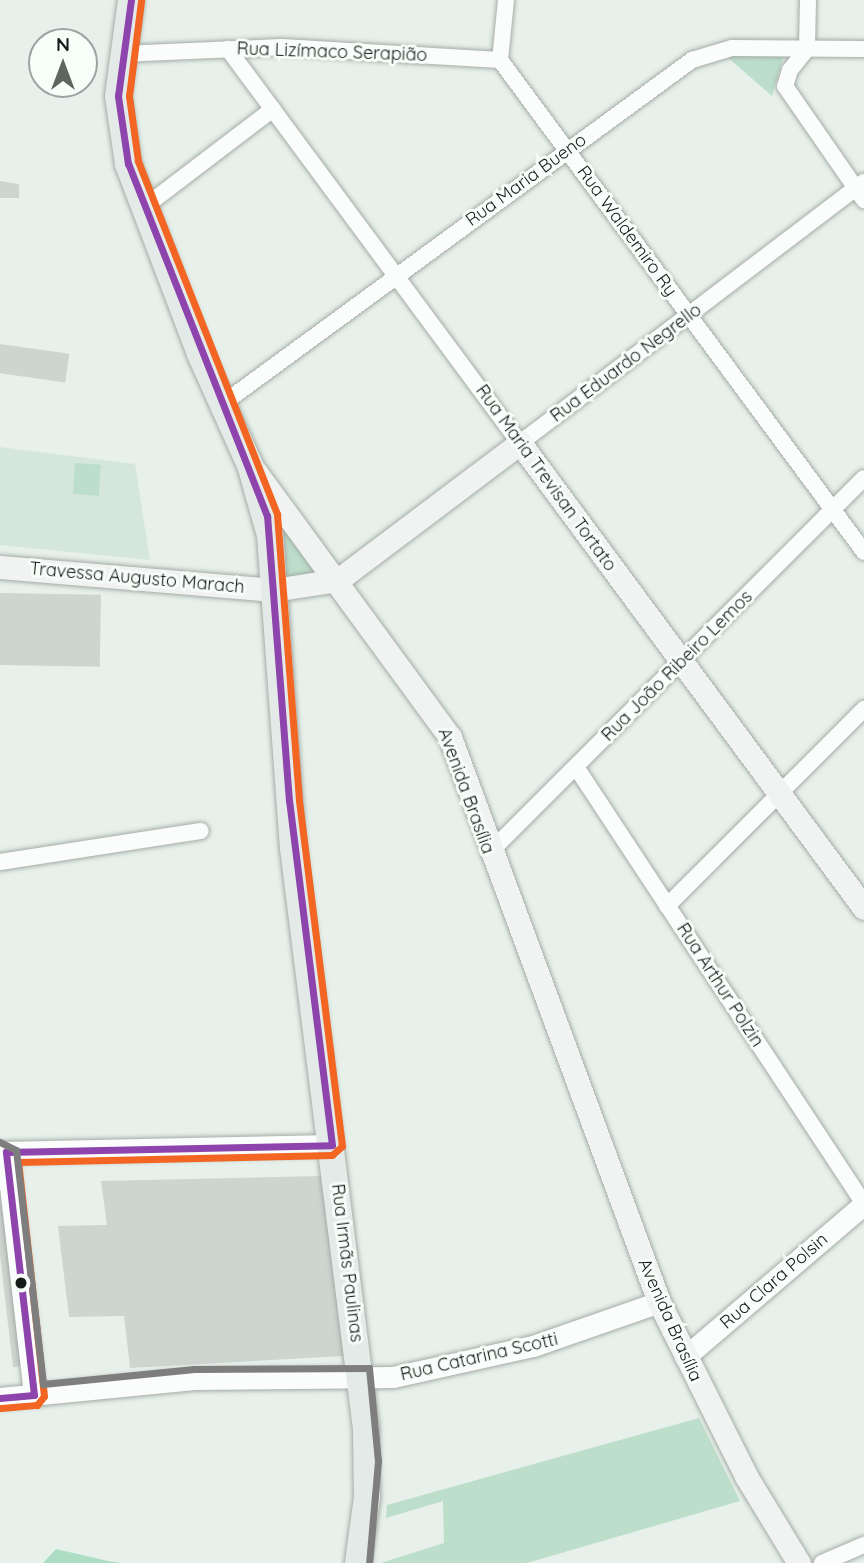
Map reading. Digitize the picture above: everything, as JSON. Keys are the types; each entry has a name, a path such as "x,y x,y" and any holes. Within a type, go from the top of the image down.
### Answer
{"main road":[{"name":"Avenida Brasília","path":"131,0 121,54 120,119 143,208 221,405 250,465 338,580 450,737 489,853 659,1301 685,1357 799,1563"},
{"name":"Rua Eduardo Negrello","path":"274,590 338,580 520,443"},
{"name":"Rua Maria Trevisan Tortato","path":"520,443 864,908"},
{"name":"Rua Irmãs Paulinas","path":"250,465 267,516 289,801 361,1375 368,1461 358,1563"},
{"name":"Travessa Augusto Marach","path":"0,567 274,590"}],"street":[{"path":"500,60 506,0"},
{"path":"808,0 807,49 786,77 788,96 861,190"},
{"name":"Rua Lizímaco Serapião","path":"121,54 228,49 500,60"},
{"name":"Rua Maria Trevisan Tortato","path":"228,49 520,443"},
{"name":"Rua Maria Bueno","path":"221,405 567,150 706,53 864,49"},
{"name":"Rua Waldemiro Ry","path":"500,60 864,552"},
{"path":"143,208 273,109"},
{"name":"Rua Eduardo Negrello","path":"520,443 861,190"},
{"name":"Rua João Ribeiro Lemos","path":"489,853 864,478"},
{"path":"667,906 864,709"},
{"name":"Rua Arthur Polzin","path":"576,767 864,1204"},
{"path":"0,862 201,831"},
{"path":"34,1395 3,1152 332,1146"},
{"name":"Rua Clara Polsin","path":"685,1357 864,1204"},
{"name":"Rua Catarina Scotti","path":"2,1398 194,1379 361,1375 393,1377 533,1346 659,1301"},
{"path":"822,1563 864,1545"}],"shaded area":[{"path":"0,447 135,464 150,560 0,545"}],"green space":[{"path":"784,55 772,96 726,56"},
{"path":"75,463 101,465 99,496 73,494"},
{"path":"283,527 320,574 286,580"},
{"path":"699,1418 740,1501 527,1563 381,1563 444,1543 443,1501 386,1518 387,1505"},
{"path":"56,1549 108,1561 123,1563 43,1563"}],"building":[{"path":"0,181 19,184 19,198 0,198"},
{"path":"0,344 69,354 65,382 0,373"},
{"path":"0,593 101,595 100,667 0,665"},
{"path":"0,1173 24,1366 13,1367 0,1255"},
{"path":"321,1176 344,1356 130,1368 124,1316 69,1317 58,1226 107,1225 101,1181"}],"transit line":[{"path":"0,1398 34,1395 6,1152 332,1145 289,801 267,516 128,164 118,96 131,0"},
{"path":"1,1408 37,1405 44,1396 18,1162 332,1155 342,1146 299,800 277,514 138,161 129,96 141,1"},
{"path":"0,1142 16,1150 43,1384 194,1369 369,1368 378,1461 369,1563"}]}
